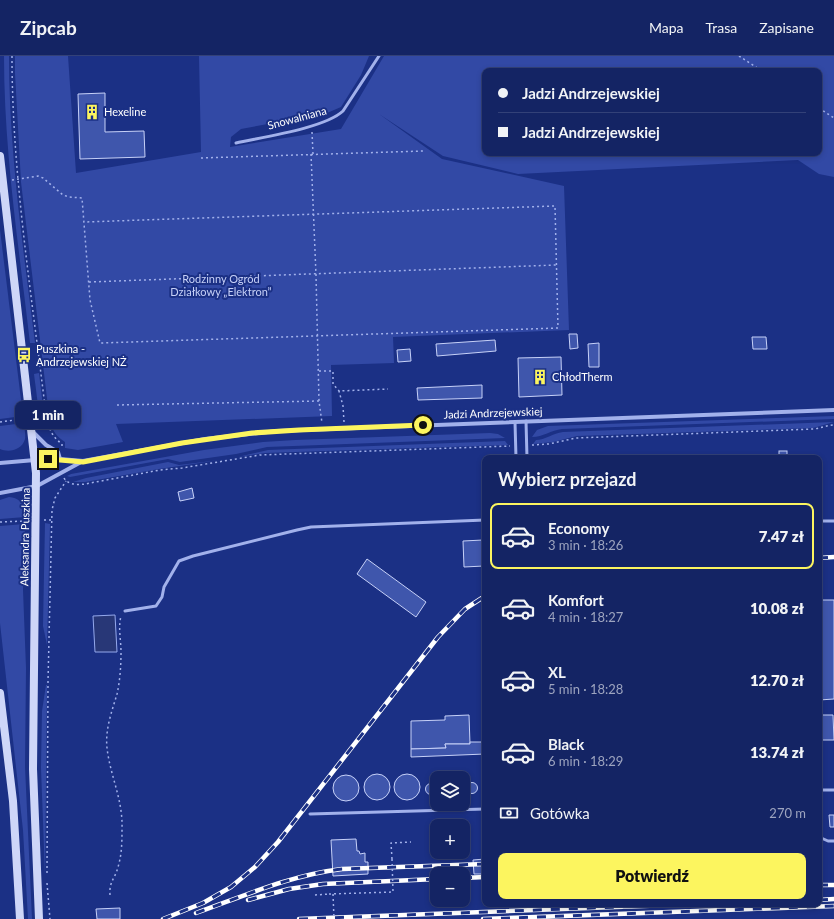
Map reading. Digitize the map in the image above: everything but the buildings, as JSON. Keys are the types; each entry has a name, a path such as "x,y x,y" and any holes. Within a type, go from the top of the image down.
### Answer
{"main road":[{"name":"Aleksandra Puszkina","path":"0,156 37,486 33,769 39,919"},
{"path":"0,693 13,801 20,919"}],"street":[{"name":"Jadzi Andrzejewskiej","path":"0,493 37,486 83,462 227,436 277,431 834,410"},
{"path":"32,431 46,445 58,452 60,459"},
{"name":"Jadzi Andrzejewskiej","path":"0,463 60,459 83,462"}],"lane":[{"name":"Snowalniana","path":"236,143 326,121 339,115 379,56"},
{"path":"526,421 526,455"},
{"path":"515,422 516,455"},
{"path":"125,611 156,606 162,597 164,586 179,560 193,556 312,527 482,520"},
{"path":"822,521 834,521"},
{"path":"822,790 834,790"},
{"path":"310,814 482,809"},
{"path":"822,838 828,841 834,841"}],"path":[{"path":"12,56 12,93 18,179 46,415 51,432 54,438 62,444 62,449"},
{"path":"740,56 758,68"},
{"path":"822,110 834,118"},
{"path":"311,125 319,401 322,429"},
{"path":"201,158 423,150"},
{"path":"2,181 38,176 63,195 82,198 90,300 100,343 558,328 555,206 84,222"},
{"path":"89,282 316,275 556,265"},
{"path":"319,371 333,371 333,384 339,391 343,406 344,428"},
{"path":"339,391 388,389"},
{"path":"117,405 319,401"},
{"path":"38,417 46,415"},
{"path":"0,422 24,419"},
{"path":"526,446 549,444 576,438 814,429 826,425 834,425"},
{"path":"50,919 47,877 51,520 53,502 66,481 76,484 85,484 160,470 182,468 260,455 516,446"},
{"path":"0,522 51,520"},
{"path":"110,895 110,887 118,870 121,858 123,826 116,784 107,747 107,734 120,679 120,622 121,616 125,611"},
{"path":"315,895 393,892 391,843 411,842"},
{"path":"333,894 334,919"}],"green space":[{"path":"4,56 9,56 11,128 14,164 35,343 30,343 9,164"},
{"name":"Rodzinny Ogród Działkowy „Elektron”","path":"15,56 68,56 76,173 201,152 199,56 369,56 361,75 341,107 327,113 241,129 231,137 230,147 341,129 384,56 834,56 834,177 819,174 798,160 518,174 443,156 379,114 442,159 564,186 569,330 393,337 394,363 331,365 332,416 116,424 123,442 78,450 65,448 65,442 52,429 50,423 21,182"},
{"path":"0,230 23,416 0,419"},
{"path":"39,373 43,407 42,411 39,413 34,374"},
{"path":"834,416 834,419 562,429 532,437 537,430 548,426"},
{"path":"834,422 813,428 577,436 553,442 533,444 536,440 563,432"},
{"path":"24,423 25,439 21,446 15,450 7,451 0,449 0,426"},
{"path":"490,433 498,434 505,438 267,447 236,454 180,462 168,459 70,477 67,476 71,474 204,450 263,442"},
{"path":"505,441 508,445 265,453 238,457 268,450"},
{"path":"220,460 85,482 73,482 86,478 168,462 179,465"},
{"path":"9,497 17,499 22,503 25,517 0,519 0,500"},
{"path":"45,523 50,524 47,645 43,626"},
{"path":"25,524 23,590 26,668 25,767 32,919 28,919 23,830 0,623 0,526"},
{"path":"46,685 45,875 41,768 42,711"}],"shaded area":[{"path":"115,615 117,652 95,652 93,616"}],"railway":[{"path":"822,558 834,557"},
{"path":"163,919 203,903 231,887 255,867 278,842 438,637 465,609 482,598"},
{"path":"196,913 286,881 323,872 342,869 482,864"},
{"path":"470,878 482,877"},
{"path":"248,900 289,889 323,884 430,879"},
{"path":"822,885 834,885"},
{"path":"822,900 834,899"},
{"path":"822,906 834,906"},
{"path":"299,919 617,907"},
{"path":"483,919 807,907"}],"place":[{"name":"Hexeline","path":"92,112"},
{"name":"Puszkina - Andrzejewskiej NŻ","path":"24,355"},
{"name":"ChłodTherm","path":"540,377"}],"route":[{"path":"48,459 83,462 182,443 252,433 423,425"}]}
